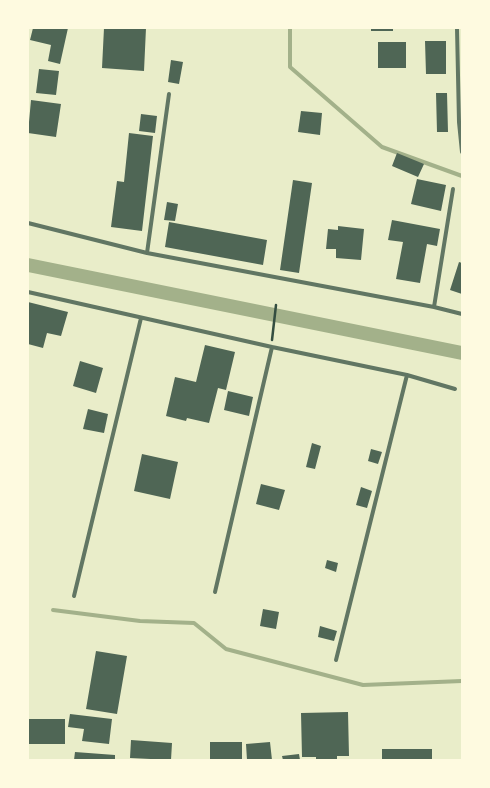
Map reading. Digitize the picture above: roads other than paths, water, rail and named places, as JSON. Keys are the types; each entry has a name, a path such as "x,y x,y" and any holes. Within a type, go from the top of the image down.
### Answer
{"street":[{"path":"457,28 458,122 462,152"},
{"path":"147,253 169,94"},
{"path":"434,307 454,189"},
{"path":"28,223 147,253 434,307 462,314"},
{"path":"28,292 272,347 408,375 455,389"},
{"path":"74,596 141,318"},
{"path":"215,592 272,347"},
{"path":"336,660 408,375"}],"waterway":[{"path":"290,28 290,67 382,147 462,176"},
{"path":"28,265 462,353"},
{"path":"53,610 140,621 194,623 226,649 363,685 462,681"}]}
